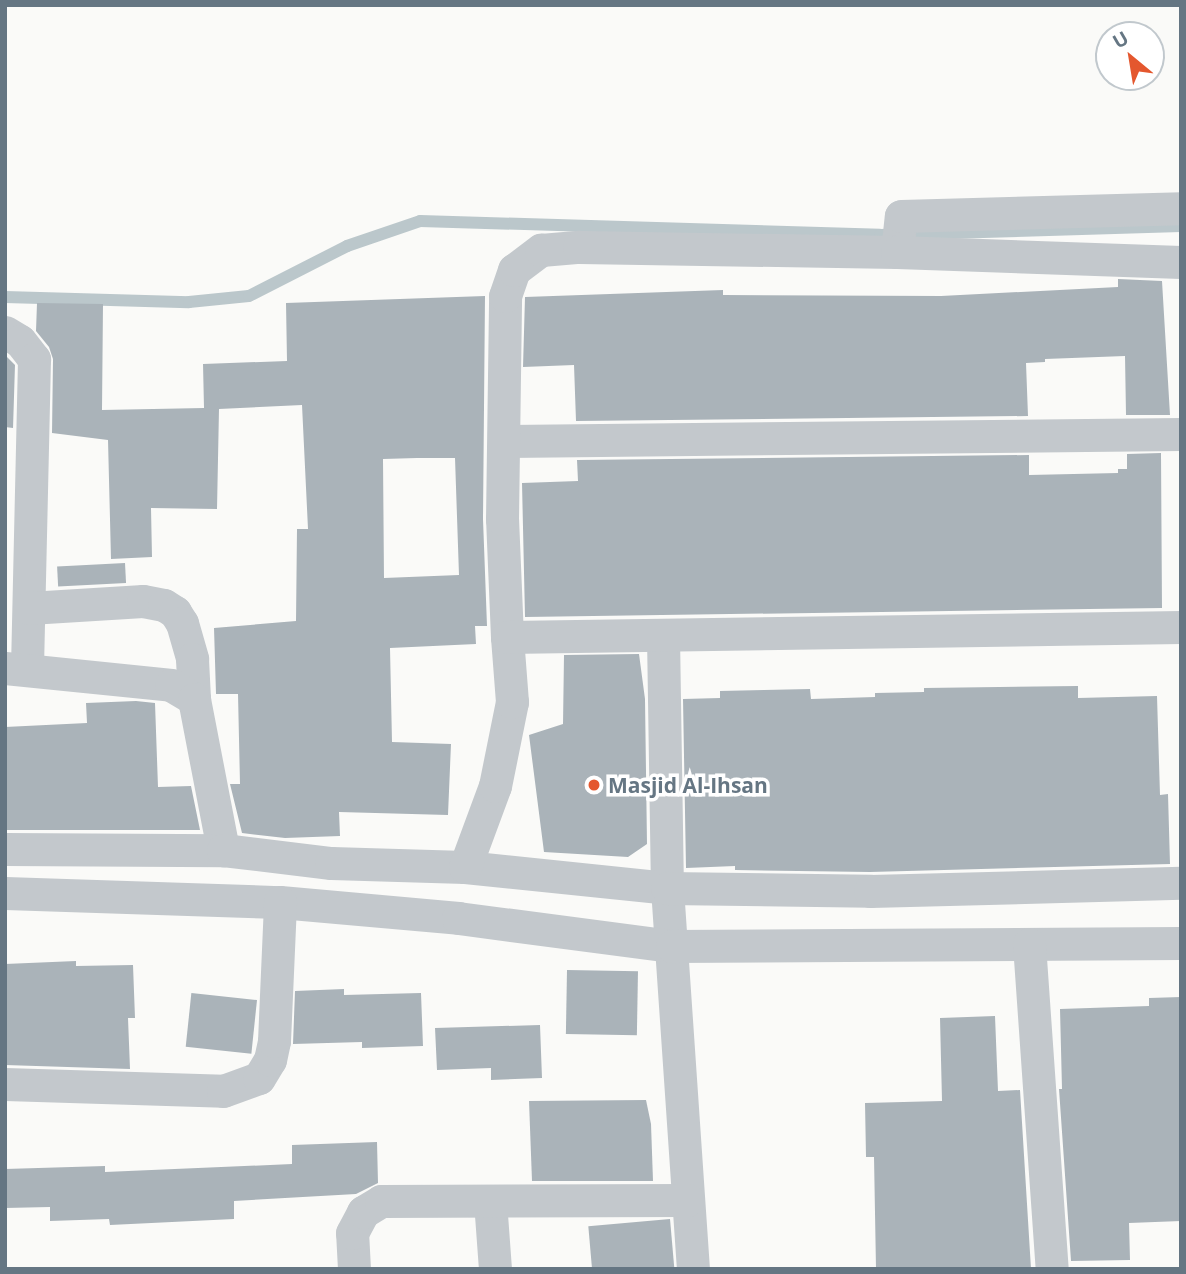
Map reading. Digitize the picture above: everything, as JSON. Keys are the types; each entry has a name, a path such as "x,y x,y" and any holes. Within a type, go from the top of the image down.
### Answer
{"street":[{"path":"898,242 901,216 1181,208"},
{"path":"465,867 495,786 512,702 502,519 505,296 514,270 541,250 579,247 898,242 1181,262"},
{"path":"5,332 20,341 34,359 18,499 29,608 16,668 171,685 194,699"},
{"path":"505,441 1181,434"},
{"path":"29,608 143,601 164,605 175,612 182,623 192,659 194,699 223,849"},
{"path":"507,637 1181,627"},
{"path":"663,636 667,888 693,1269"},
{"path":"5,849 223,849 331,863 465,867 667,888 870,891 1181,883"},
{"path":"324,906 331,863"},
{"path":"870,891 870,943"},
{"path":"5,893 281,902 458,918 672,946 1181,943"},
{"path":"5,1084 223,1091 259,1078 270,1060 274,1041 281,902"},
{"path":"1030,944 1052,1269"},
{"path":"354,1269 352,1233 363,1212 381,1201 688,1200"},
{"path":"490,1201 495,1269"}],"building":[{"path":"1118,279 1162,281 1170,415 1126,415 1125,356 1045,359 1045,362 1026,363 1028,416 576,421 574,365 523,367 525,297 723,290 723,295 941,296 1118,287"},
{"path":"485,296 483,519 487,626 475,626 476,644 390,648 392,742 451,744 448,815 339,812 340,836 285,838 242,833 230,784 240,784 238,694 216,694 214,628 296,621 297,529 308,529 302,405 219,409 217,509 151,508 152,557 111,559 108,440 52,433 53,359 49,347 36,331 37,303 103,304 102,410 204,408 203,364 287,361 286,303","holes":["455,458 459,575 384,578 383,459"]},
{"path":"5,355 15,365 13,428 5,427"},
{"path":"1161,453 1162,608 525,617 522,483 578,481 577,460 1029,455 1029,475 1118,473 1118,469 1127,469 1127,454"},
{"path":"125,563 126,583 58,587 57,567"},
{"name":"Masjid Al-Ihsan","path":"639,654 645,699 647,844 628,857 544,852 529,735 563,724 564,655"},
{"path":"1078,686 1078,698 1157,696 1160,795 1168,794 1170,864 870,872 735,870 735,866 686,868 683,699 720,698 720,691 810,689 811,699 875,697 875,693 924,692 924,688"},
{"path":"86,703 155,703 158,787 191,786 200,830 5,830 5,727 87,723"},
{"path":"76,961 76,966 133,965 135,1018 128,1018 130,1069 5,1065 5,964"},
{"path":"567,970 638,971 637,1035 566,1034"},
{"path":"344,989 344,995 421,993 423,1046 362,1048 362,1042 293,1044 295,991"},
{"path":"191,993 257,1000 251,1054 186,1047"},
{"path":"1181,997 1181,1221 1129,1223 1130,1260 1071,1261 1059,1089 1062,1089 1060,1009 1149,1006 1149,998"},
{"path":"995,1016 998,1091 1020,1090 1031,1269 876,1269 874,1157 866,1157 865,1103 942,1101 940,1018"},
{"path":"540,1025 542,1078 491,1080 491,1068 437,1070 435,1028"},
{"path":"646,1100 651,1124 653,1181 532,1181 529,1101"},
{"path":"377,1142 378,1183 356,1194 234,1201 234,1219 110,1225 109,1219 50,1221 50,1207 5,1208 5,1169 105,1166 105,1172 292,1164 292,1145"},
{"path":"670,1219 674,1269 592,1269 588,1226"}],"waterway":[{"path":"5,297 189,302 249,296 347,246 420,221 880,235 1181,226"}],"place":[{"name":"Masjid Al-Ihsan","path":"594,785"}]}
